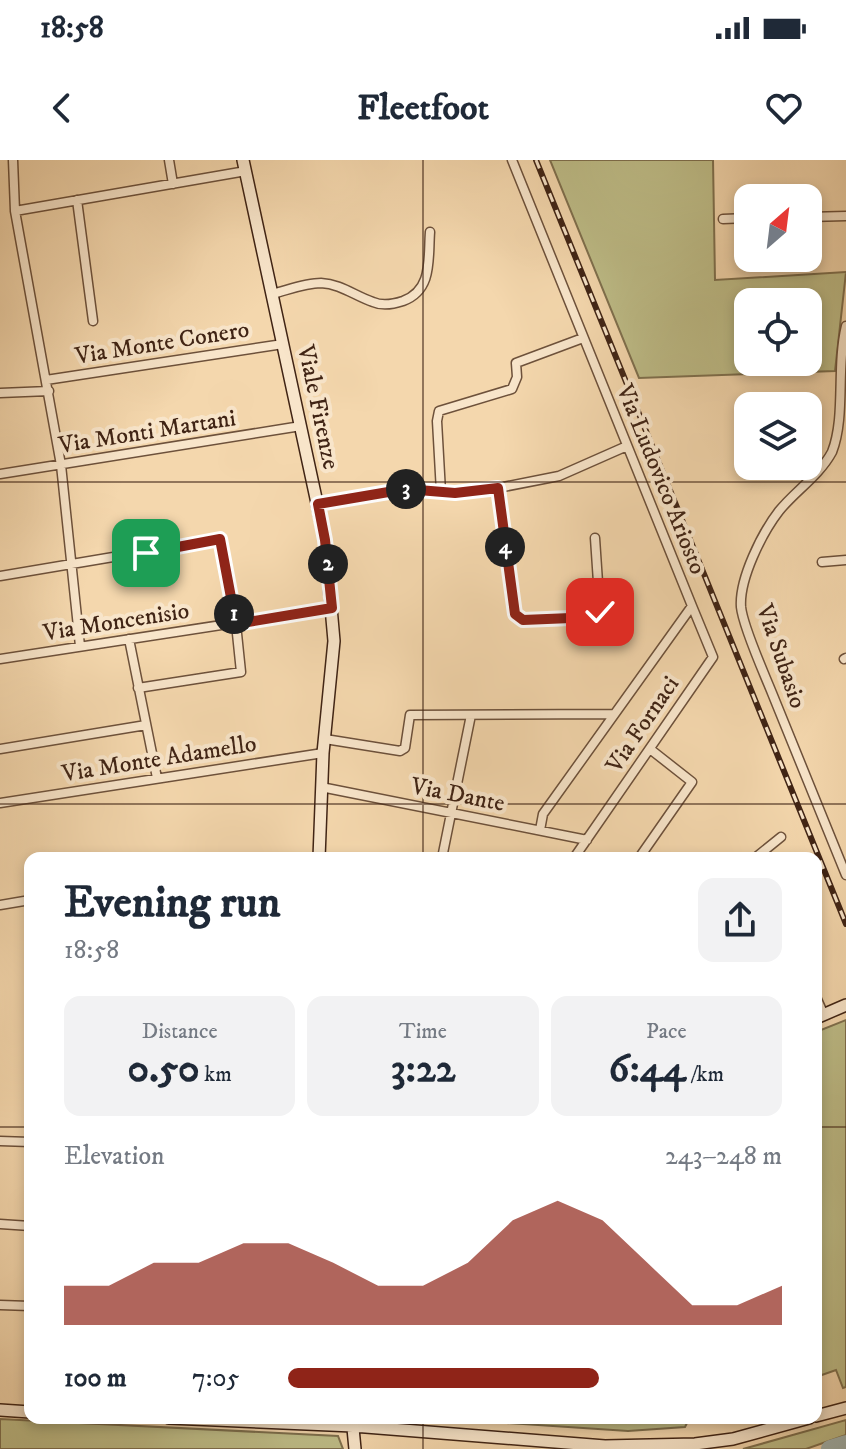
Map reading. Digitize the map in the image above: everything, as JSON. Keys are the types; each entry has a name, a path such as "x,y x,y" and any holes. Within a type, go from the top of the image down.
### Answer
{"main road":[{"name":"Viale Firenze","path":"244,166 325,540 334,641 323,753 319,852"},
{"path":"822,1015 846,1005"},
{"path":"822,1414 846,1408"},
{"path":"0,1410 24,1412"},
{"path":"353,1424 354,1445"},
{"path":"367,1424 605,1446 654,1446 733,1439 787,1424"},
{"path":"396,1424 408,1430"},
{"path":"408,1430 412,1424"}],"street":[{"path":"13,160 15,211 61,465 80,646"},
{"path":"169,160 173,184"},
{"name":"Via Ludovico Ariosto","path":"512,160 692,606 543,814 540,830"},
{"path":"15,211 173,184 244,166"},
{"path":"77,200 93,321"},
{"path":"822,217 846,216"},
{"path":"723,219 734,219"},
{"path":"272,294 321,283 346,289 375,304 399,303 412,298 427,279 430,232"},
{"name":"Via Subasio","path":"846,326 841,369 843,411 840,431 832,452 779,511 764,535 743,588 741,608 759,661 846,875"},
{"path":"441,492 439,411 512,389 517,377 516,363 583,338"},
{"name":"Via Monte Conero","path":"46,380 283,344"},
{"path":"0,393 49,391"},
{"name":"Via Monti Martani","path":"0,474 301,426"},
{"path":"318,504 406,489 455,493 498,488 559,476 627,446"},
{"path":"498,488 515,614 523,620 595,617 600,612 595,538"},
{"path":"0,576 220,539 236,624 241,672 138,688"},
{"path":"822,562 846,560"},
{"name":"Via Fornaci","path":"578,852 713,657 692,606"},
{"name":"Via Moncenisio","path":"0,659 332,608"},
{"path":"129,639 157,778"},
{"path":"325,739 400,751 405,748 410,715 613,714"},
{"path":"443,852 471,715"},
{"path":"0,749 146,725"},
{"path":"643,852 692,782 650,749"},
{"name":"Via Monte Adamello","path":"0,803 323,753"},
{"name":"Via Dante","path":"321,787 587,840"},
{"path":"762,852 781,837"},
{"path":"0,905 24,901"},
{"path":"0,1141 24,1142"},
{"path":"0,1224 24,1226"},
{"path":"0,1305 24,1306"}],"shaded area":[{"path":"550,160 713,160 715,280 846,272 835,371 822,371 822,288 734,288 734,375 639,378"},
{"path":"846,1020 846,1387 843,1388 836,1370 822,1375 822,1030"},
{"path":"0,1419 24,1420 24,1424 99,1424 338,1436 343,1449 0,1449"},
{"path":"846,1420 846,1435 806,1449 743,1449"},
{"path":"523,1424 686,1424 685,1427 628,1431"}],"waterway":[{"path":"830,1449 846,1444"}],"railway":[{"path":"536,160 817,852"},
{"path":"822,865 846,924"}],"route":[{"path":"146,553 220,539 236,624 332,608 318,504 406,489 455,493 498,488 515,614 523,620 595,617 600,612"}]}
